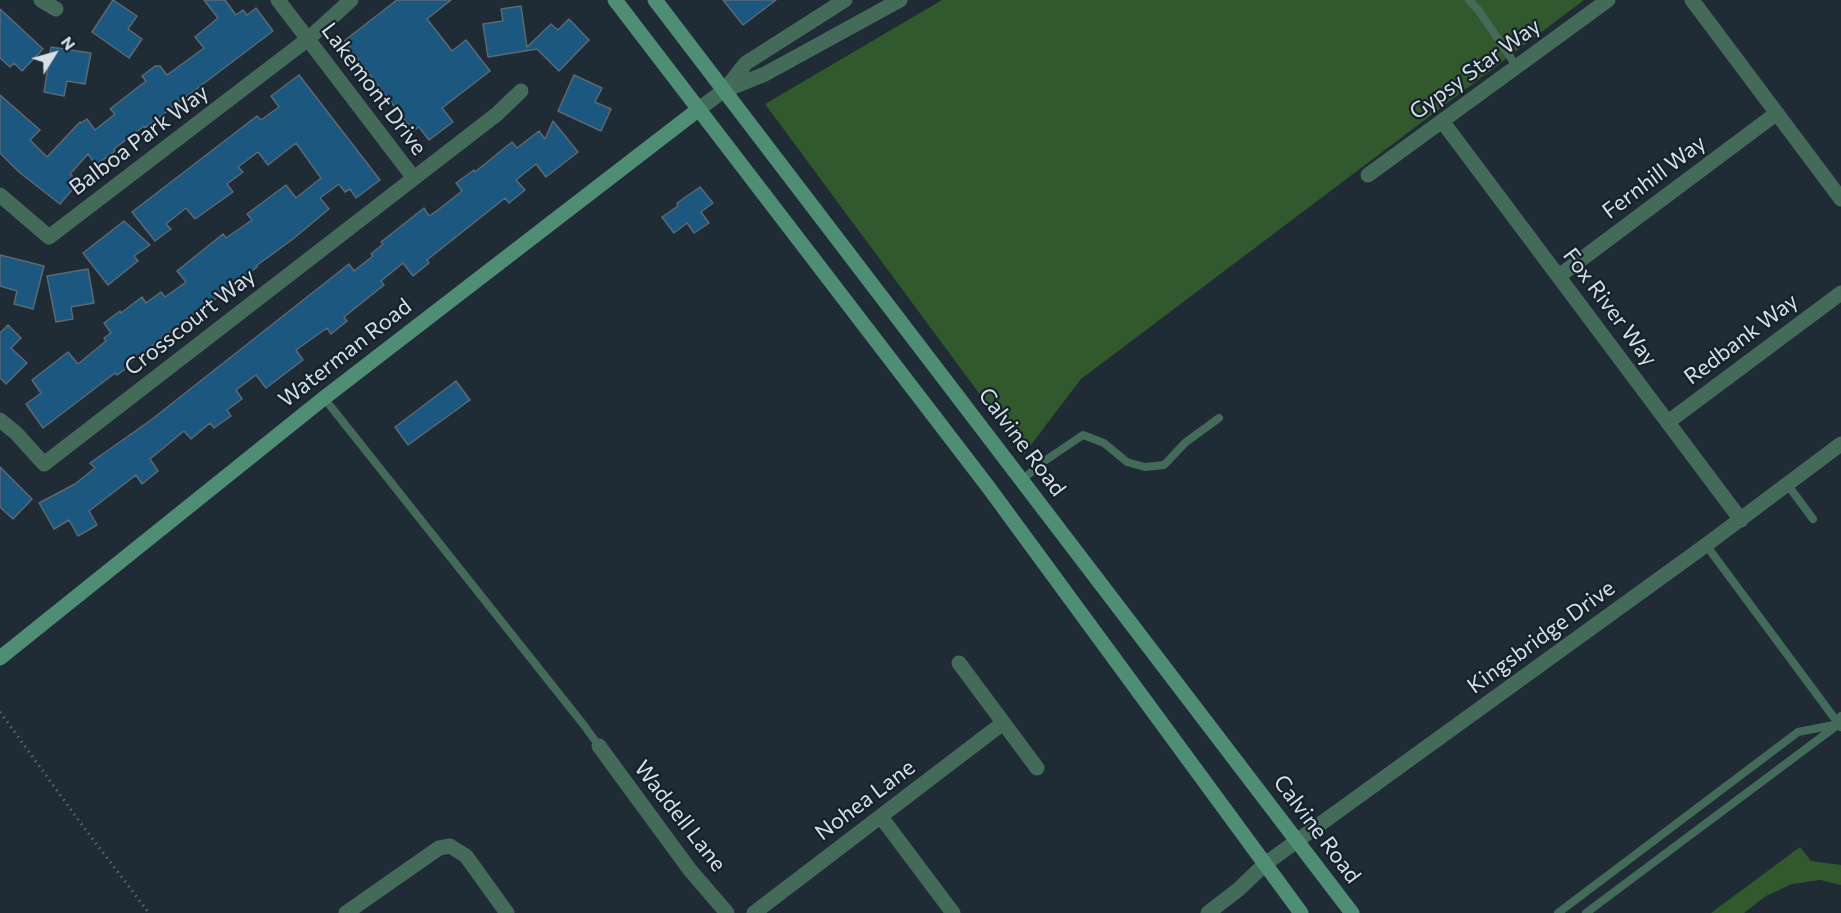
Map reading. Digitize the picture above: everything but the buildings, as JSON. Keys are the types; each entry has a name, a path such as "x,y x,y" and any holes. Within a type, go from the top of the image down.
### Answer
{"main road":[{"path":"615,0 989,488 1301,913"},
{"name":"Calvine Road","path":"655,0 723,92 1299,840 1352,913"},
{"name":"Waterman Road","path":"0,658 324,398 699,109"}],"street":[{"path":"41,0 56,9"},
{"name":"Lakemont Drive","path":"278,0 413,177"},
{"path":"308,39 351,0"},
{"name":"Waterman Road","path":"723,92 746,63 845,0"},
{"name":"Waterman Road","path":"699,109 723,92 765,74 900,0"},
{"name":"Gypsy Star Way","path":"1368,175 1608,0"},
{"path":"1692,0 1841,199"},
{"name":"Balboa Park Way","path":"0,195 49,237 308,39"},
{"path":"413,177 498,114 521,91"},
{"name":"Fernhill Way","path":"1559,276 1777,113"},
{"name":"Fox River Way","path":"1442,121 1740,519"},
{"name":"Crosscourt Way","path":"0,420 16,433 45,464 413,177"},
{"name":"Redbank Way","path":"1668,422 1841,292"},
{"name":"Kingsbridge Drive","path":"1208,913 1239,889 1265,864 1706,545 1841,444"},
{"path":"959,663 1037,768"},
{"name":"Nohea Lane","path":"754,913 1003,723"},
{"name":"Waddell Lane","path":"599,747 690,870 727,913"},
{"path":"881,817 953,913"},
{"path":"346,913 439,848 450,846 466,856 507,913"}],"lane":[{"path":"1469,0 1517,67"},
{"path":"324,398 599,747"},
{"path":"1022,480 1043,462 1083,435 1104,443 1127,462 1145,466 1164,465 1186,442 1219,418"},
{"path":"1788,484 1813,519"},
{"path":"1706,545 1840,722"},
{"path":"1558,913 1798,732 1840,722"},
{"path":"1587,913 1840,722"}],"path":[{"path":"0,712 149,913"}],"green space":[{"path":"942,0 1584,0 1081,379 1024,454 765,104"},
{"path":"1800,847 1811,861 1841,865 1841,885 1820,880 1792,884 1766,896 1744,913 1711,913"}]}
